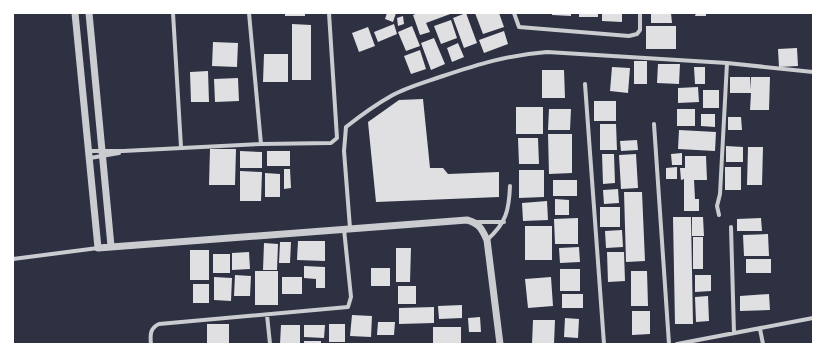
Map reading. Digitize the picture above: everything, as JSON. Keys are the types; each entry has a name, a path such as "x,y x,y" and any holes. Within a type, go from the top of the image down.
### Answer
{"street":[{"path":"75,13 98,248"},
{"path":"89,13 111,246"},
{"path":"173,13 181,147"},
{"path":"249,13 261,144"},
{"path":"89,155 181,147 331,143 337,138 329,13"},
{"path":"514,13 519,27 629,36 637,34 640,30 640,13"},
{"path":"151,344 151,332 155,326 159,324 268,315 348,306 351,297 344,151 346,127 370,108 393,95 422,83 498,58 547,52 727,63 813,72"},
{"path":"719,215 718,198 720,194 727,63"},
{"path":"584,84 604,344"},
{"path":"654,124 669,344"},
{"path":"89,155 123,151"},
{"path":"487,240 504,222 510,198 510,186"},
{"path":"13,259 111,246 467,220 476,222 504,222"},
{"path":"476,222 487,240 500,344"},
{"path":"731,227 734,334"},
{"path":"268,315 270,344"},
{"path":"677,344 695,342 813,318"},
{"path":"760,329 763,344"}],"building":[{"path":"285,13 305,13 305,16 285,16"},
{"path":"387,13 396,13 393,22 385,19"},
{"path":"418,13 453,13 426,23 430,32 420,35 413,15"},
{"path":"466,13 477,43 464,48 453,18"},
{"path":"475,13 499,13 504,27 483,34"},
{"path":"552,13 571,13 571,16 552,15"},
{"path":"579,13 598,13 598,17 579,17"},
{"path":"602,13 622,13 622,22 602,21"},
{"path":"651,13 671,13 672,23 651,23"},
{"path":"696,13 706,13 706,16 695,16"},
{"path":"403,16 404,24 398,26 397,18"},
{"path":"451,20 457,38 441,44 434,26"},
{"path":"292,24 311,25 311,80 292,80"},
{"path":"394,24 397,34 378,42 374,32"},
{"path":"412,26 420,46 406,51 398,32"},
{"path":"646,26 676,26 676,49 646,49"},
{"path":"368,27 375,46 359,52 352,33"},
{"path":"504,31 508,44 484,53 479,40"},
{"path":"434,38 445,64 431,70 421,43"},
{"path":"213,42 238,43 237,67 212,66"},
{"path":"458,43 464,57 452,62 447,48"},
{"path":"797,48 798,66 779,67 778,49"},
{"path":"420,50 426,69 411,74 404,56"},
{"path":"264,54 288,54 288,82 263,82"},
{"path":"634,61 647,61 647,84 634,84"},
{"path":"658,64 680,64 679,84 657,83"},
{"path":"612,67 630,68 628,93 610,91"},
{"path":"694,67 705,67 705,84 695,84"},
{"path":"542,70 564,70 565,98 542,98"},
{"path":"208,71 209,102 191,102 190,72"},
{"path":"730,77 750,77 751,90 751,77 770,77 769,110 750,110 751,93 730,93"},
{"path":"238,78 239,101 215,102 214,79"},
{"path":"698,87 699,102 678,103 678,88"},
{"path":"703,90 719,90 719,108 703,108"},
{"path":"423,99 430,168 443,168 448,174 499,172 499,197 376,202 368,122 399,100"},
{"path":"594,101 616,101 616,121 594,121"},
{"path":"516,107 543,107 543,134 516,134"},
{"path":"549,109 571,109 570,130 548,130"},
{"path":"677,109 695,109 695,126 677,126"},
{"path":"701,114 715,114 715,127 701,126"},
{"path":"728,117 741,117 742,130 728,130"},
{"path":"600,124 616,124 617,150 600,150"},
{"path":"679,130 716,132 715,151 678,149"},
{"path":"548,134 572,134 572,173 549,174"},
{"path":"518,138 538,138 539,164 519,164"},
{"path":"637,140 638,150 621,151 620,141"},
{"path":"726,146 743,147 743,162 726,162"},
{"path":"748,147 763,147 762,185 747,185"},
{"path":"210,149 236,149 235,185 209,185"},
{"path":"240,151 262,152 262,168 240,168"},
{"path":"267,151 290,151 290,166 267,166"},
{"path":"682,153 682,165 672,165 671,154"},
{"path":"602,154 614,154 615,183 603,184"},
{"path":"636,154 638,188 621,189 619,155"},
{"path":"685,156 706,156 707,180 694,180 695,199 699,199 699,211 684,211 684,179 681,180 680,168 685,168"},
{"path":"677,167 677,179 666,179 666,168"},
{"path":"725,167 741,167 741,190 725,190"},
{"path":"284,169 290,169 291,188 284,189"},
{"path":"519,170 544,170 544,197 519,198"},
{"path":"240,171 262,172 261,201 240,201"},
{"path":"265,173 280,174 280,197 265,197"},
{"path":"553,180 577,180 577,196 553,196"},
{"path":"618,189 619,203 604,204 603,190"},
{"path":"624,192 642,192 645,261 626,262"},
{"path":"555,199 569,200 569,215 555,215"},
{"path":"547,201 548,220 523,221 522,203"},
{"path":"600,207 620,207 620,227 600,227"},
{"path":"673,217 691,217 693,324 675,324"},
{"path":"692,217 703,217 704,236 692,236"},
{"path":"578,218 578,244 555,244 554,219"},
{"path":"761,218 762,231 737,231 737,219"},
{"path":"525,226 552,226 552,260 525,260"},
{"path":"622,230 623,247 606,248 605,231"},
{"path":"768,234 769,256 744,256 743,235"},
{"path":"693,237 703,237 703,269 693,269"},
{"path":"298,241 325,241 325,261 297,260"},
{"path":"280,242 291,242 290,263 279,263"},
{"path":"264,243 278,244 277,270 263,270"},
{"path":"579,247 580,262 560,263 559,248"},
{"path":"396,248 411,248 410,282 396,282"},
{"path":"190,250 209,250 209,280 190,280"},
{"path":"249,252 250,269 232,270 232,253"},
{"path":"607,252 624,252 625,281 608,282"},
{"path":"213,254 230,254 230,273 213,273"},
{"path":"746,259 771,259 771,273 746,273"},
{"path":"304,266 325,267 325,288 316,288 316,279 304,278"},
{"path":"371,268 390,268 390,286 371,286"},
{"path":"560,269 580,269 580,291 560,291"},
{"path":"255,271 278,271 278,305 255,305"},
{"path":"631,271 647,271 648,306 631,306"},
{"path":"235,275 251,276 250,296 234,296"},
{"path":"695,275 711,275 711,291 695,292"},
{"path":"214,277 232,278 231,301 214,300"},
{"path":"282,277 302,277 302,294 282,294"},
{"path":"551,277 553,306 528,308 525,279"},
{"path":"193,284 209,284 209,303 193,303"},
{"path":"398,286 416,286 416,304 398,304"},
{"path":"562,294 583,294 583,308 562,308"},
{"path":"769,294 770,310 740,311 740,296"},
{"path":"708,296 709,321 696,322 695,297"},
{"path":"462,305 462,318 439,319 438,306"},
{"path":"434,307 434,323 399,324 399,308"},
{"path":"632,311 650,311 650,334 632,335"},
{"path":"352,315 372,316 371,337 350,336"},
{"path":"480,317 481,332 469,332 468,318"},
{"path":"565,318 579,319 578,338 564,337"},
{"path":"533,320 555,320 554,344 532,344"},
{"path":"378,322 395,322 394,335 377,335"},
{"path":"207,324 229,324 229,344 207,344"},
{"path":"329,324 345,324 345,342 329,342"},
{"path":"281,325 300,325 300,344 280,344"},
{"path":"304,325 325,325 324,338 304,337"},
{"path":"433,327 461,327 461,344 433,344"},
{"path":"304,341 321,341 321,344 304,344"}]}
